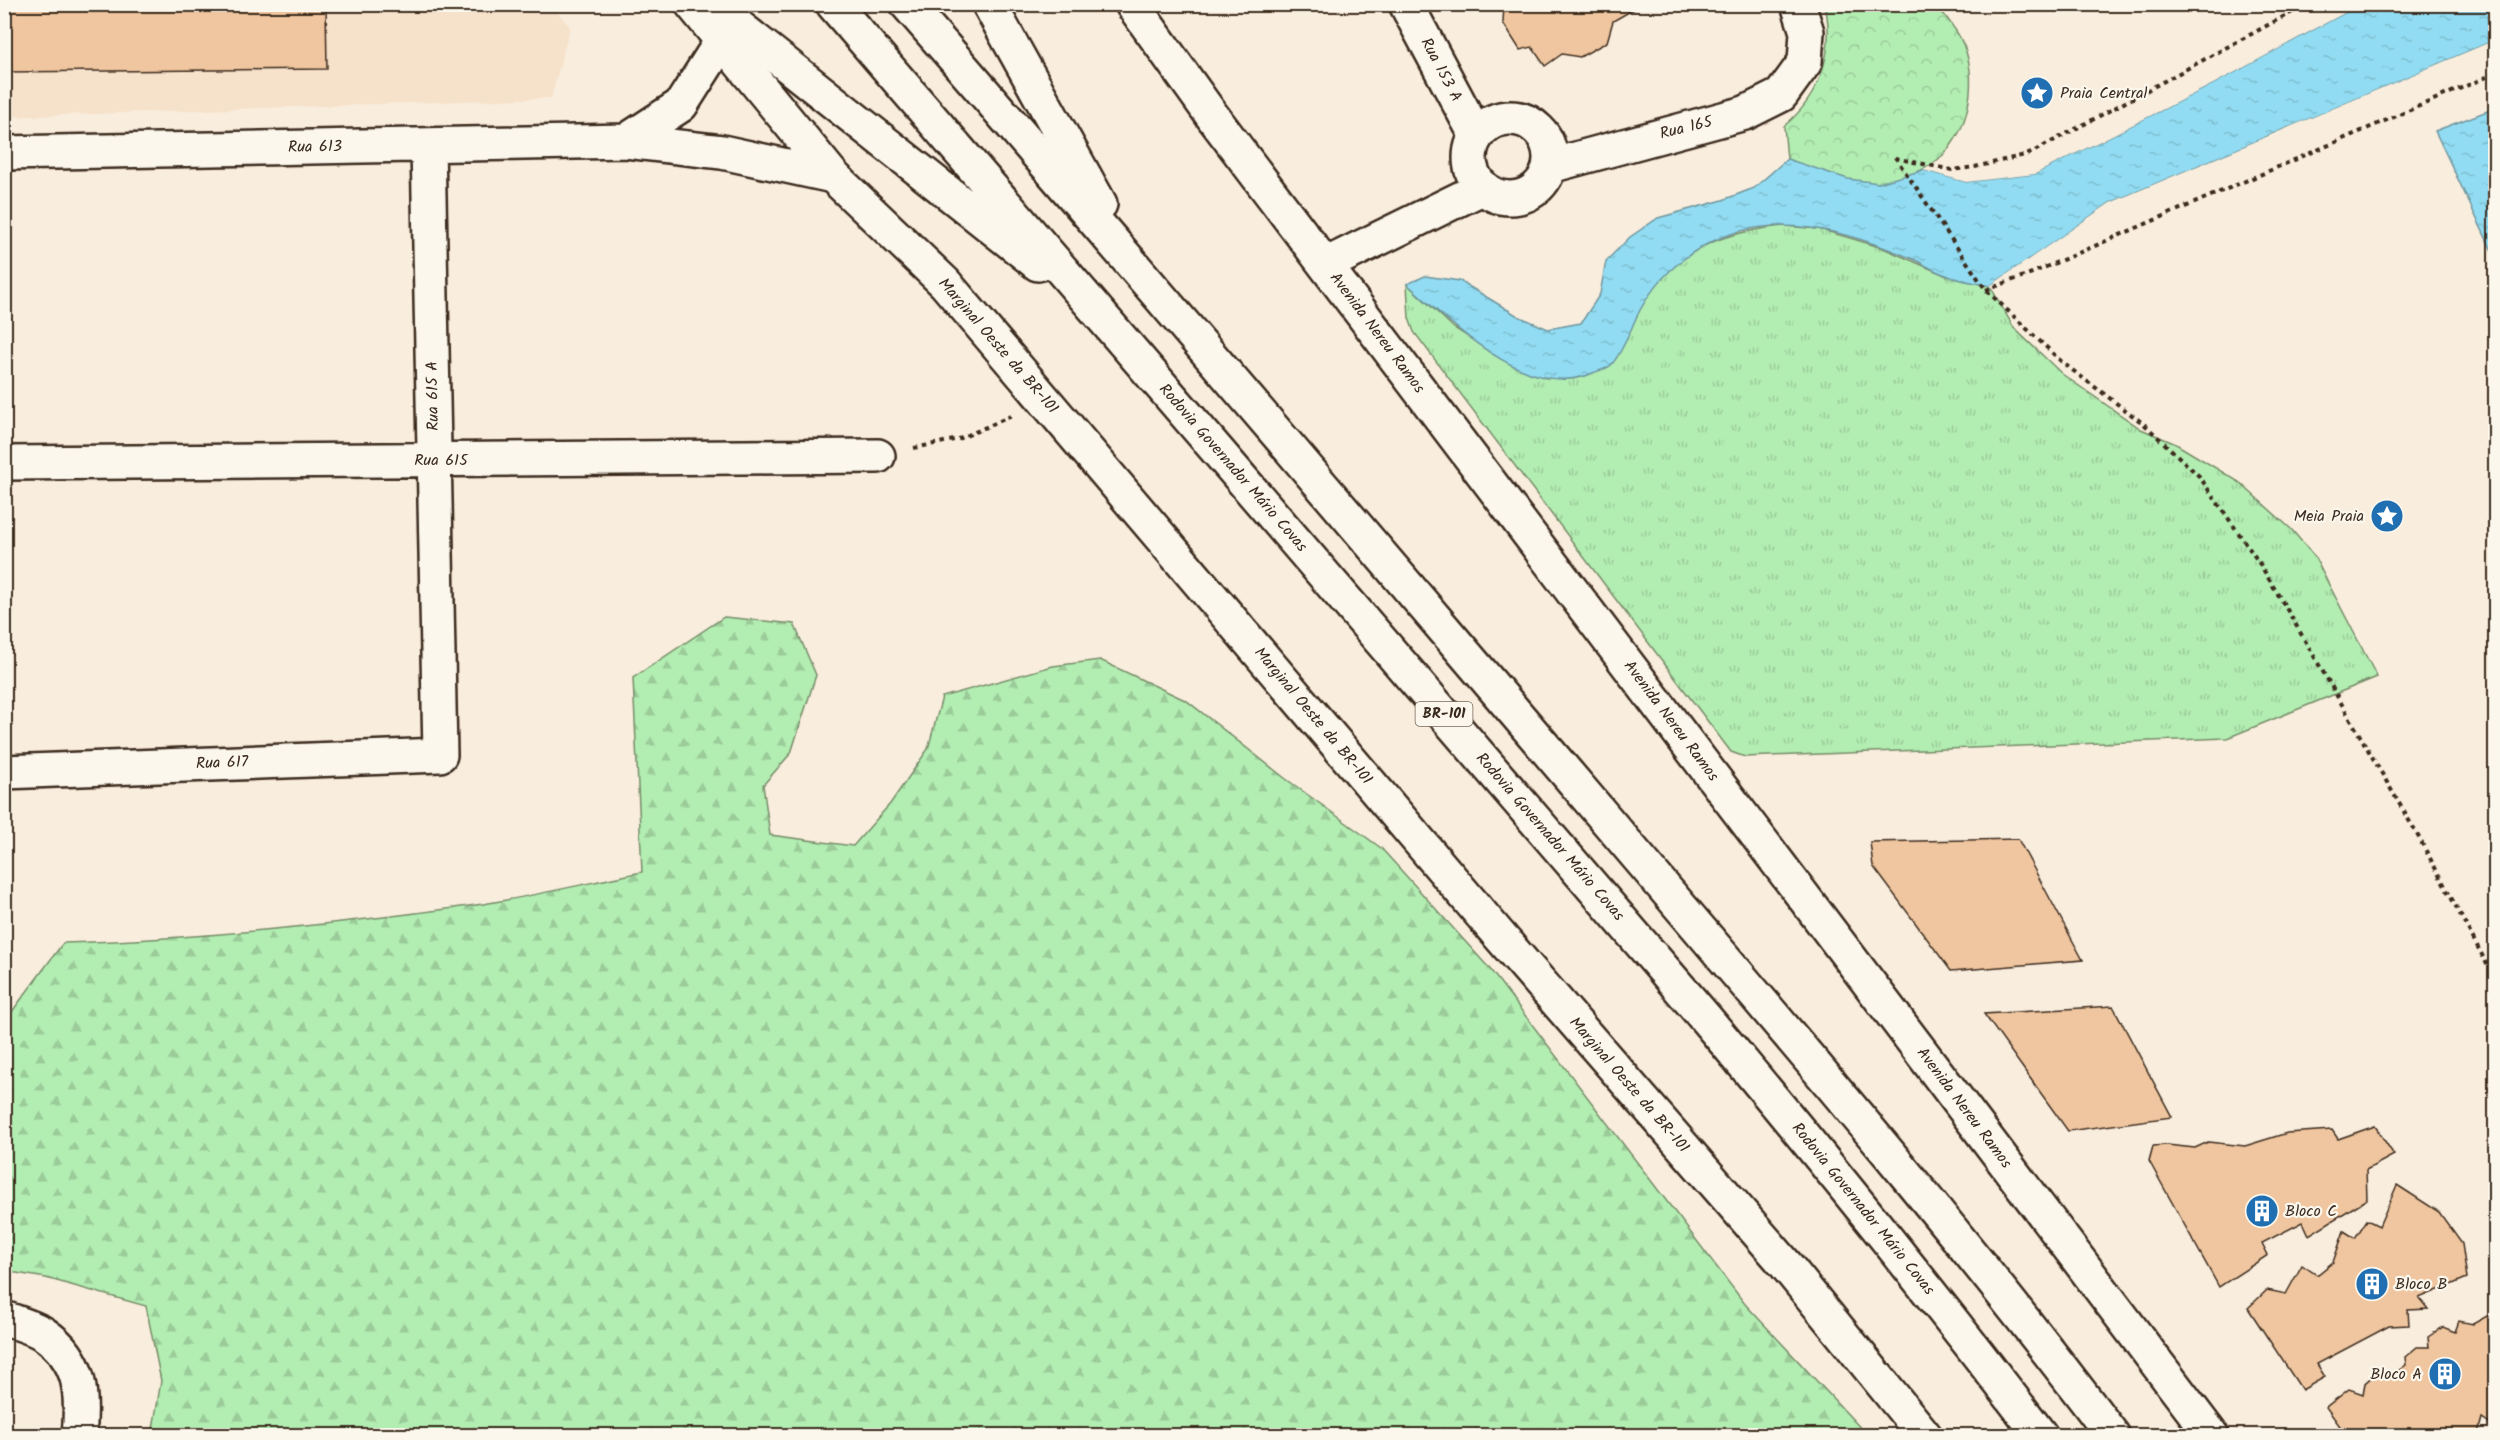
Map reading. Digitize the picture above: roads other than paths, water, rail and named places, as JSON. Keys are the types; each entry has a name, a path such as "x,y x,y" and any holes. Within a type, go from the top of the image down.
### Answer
{"main road":[{"name":"Marginal Oeste da BR-101","path":"692,4 833,176 945,282 1498,934 1786,1264 1925,1436"},
{"path":"710,4 1099,312"},
{"name":"Rodovia Governador Mário Covas","path":"833,4 1722,1038 1848,1190 2041,1436"},
{"path":"907,4 1129,259 1920,1192 2113,1436"},
{"path":"989,4 1129,259"},
{"name":"Avenida Nereu Ramos","path":"1132,4 1213,117 2212,1436"},
{"name":"Rua 153 A","path":"1406,4 1476,135"},
{"name":"Rua 165","path":"1550,166 1745,113 1762,107 1781,95 1805,62 1807,32 1798,4"},
{"path":"626,141 681,105 721,42"},
{"path":"1500,118 1516,118 1530,123 1542,134 1549,148 1550,166 1543,181 1530,193 1514,198 1497,196 1482,188 1473,174 1469,161 1470,148 1476,135 1485,126 1500,118"},
{"name":"Rua 613","path":"4,153 626,141 722,152 833,176"},
{"name":"Rua 615 A","path":"428,145 440,755"},
{"path":"1325,265 1482,188"},
{"name":"Rua 615","path":"4,463 878,456"},
{"name":"Rua 617","path":"4,771 440,755"},
{"path":"4,1318 43,1333 67,1354 77,1376 82,1401 79,1436"}],"water":[{"path":"2359,5 2495,5 2495,40 2110,203 1990,286 1951,277 1894,251 1833,232 1791,226 1750,229 1714,241 1682,260 1656,286 1645,301 1621,350 1610,366 1568,379 1543,377 1518,368 1492,354 1468,337 1407,284 1425,276 1460,281 1518,316 1548,329 1581,323 1600,294 1606,261 1630,237 1658,218 1723,200 1754,188 1787,159 1848,179 1879,183 1923,170 1966,182 2035,174 2215,83"},
{"path":"2495,108 2495,257 2435,131"}],"place":[{"name":"Praia Central","path":"2037,93"},
{"name":"Meia Praia","path":"2387,516"},
{"name":"Bloco C","path":"2262,1211"},
{"name":"Bloco B","path":"2372,1284"},
{"name":"Bloco A","path":"2445,1374"}]}
